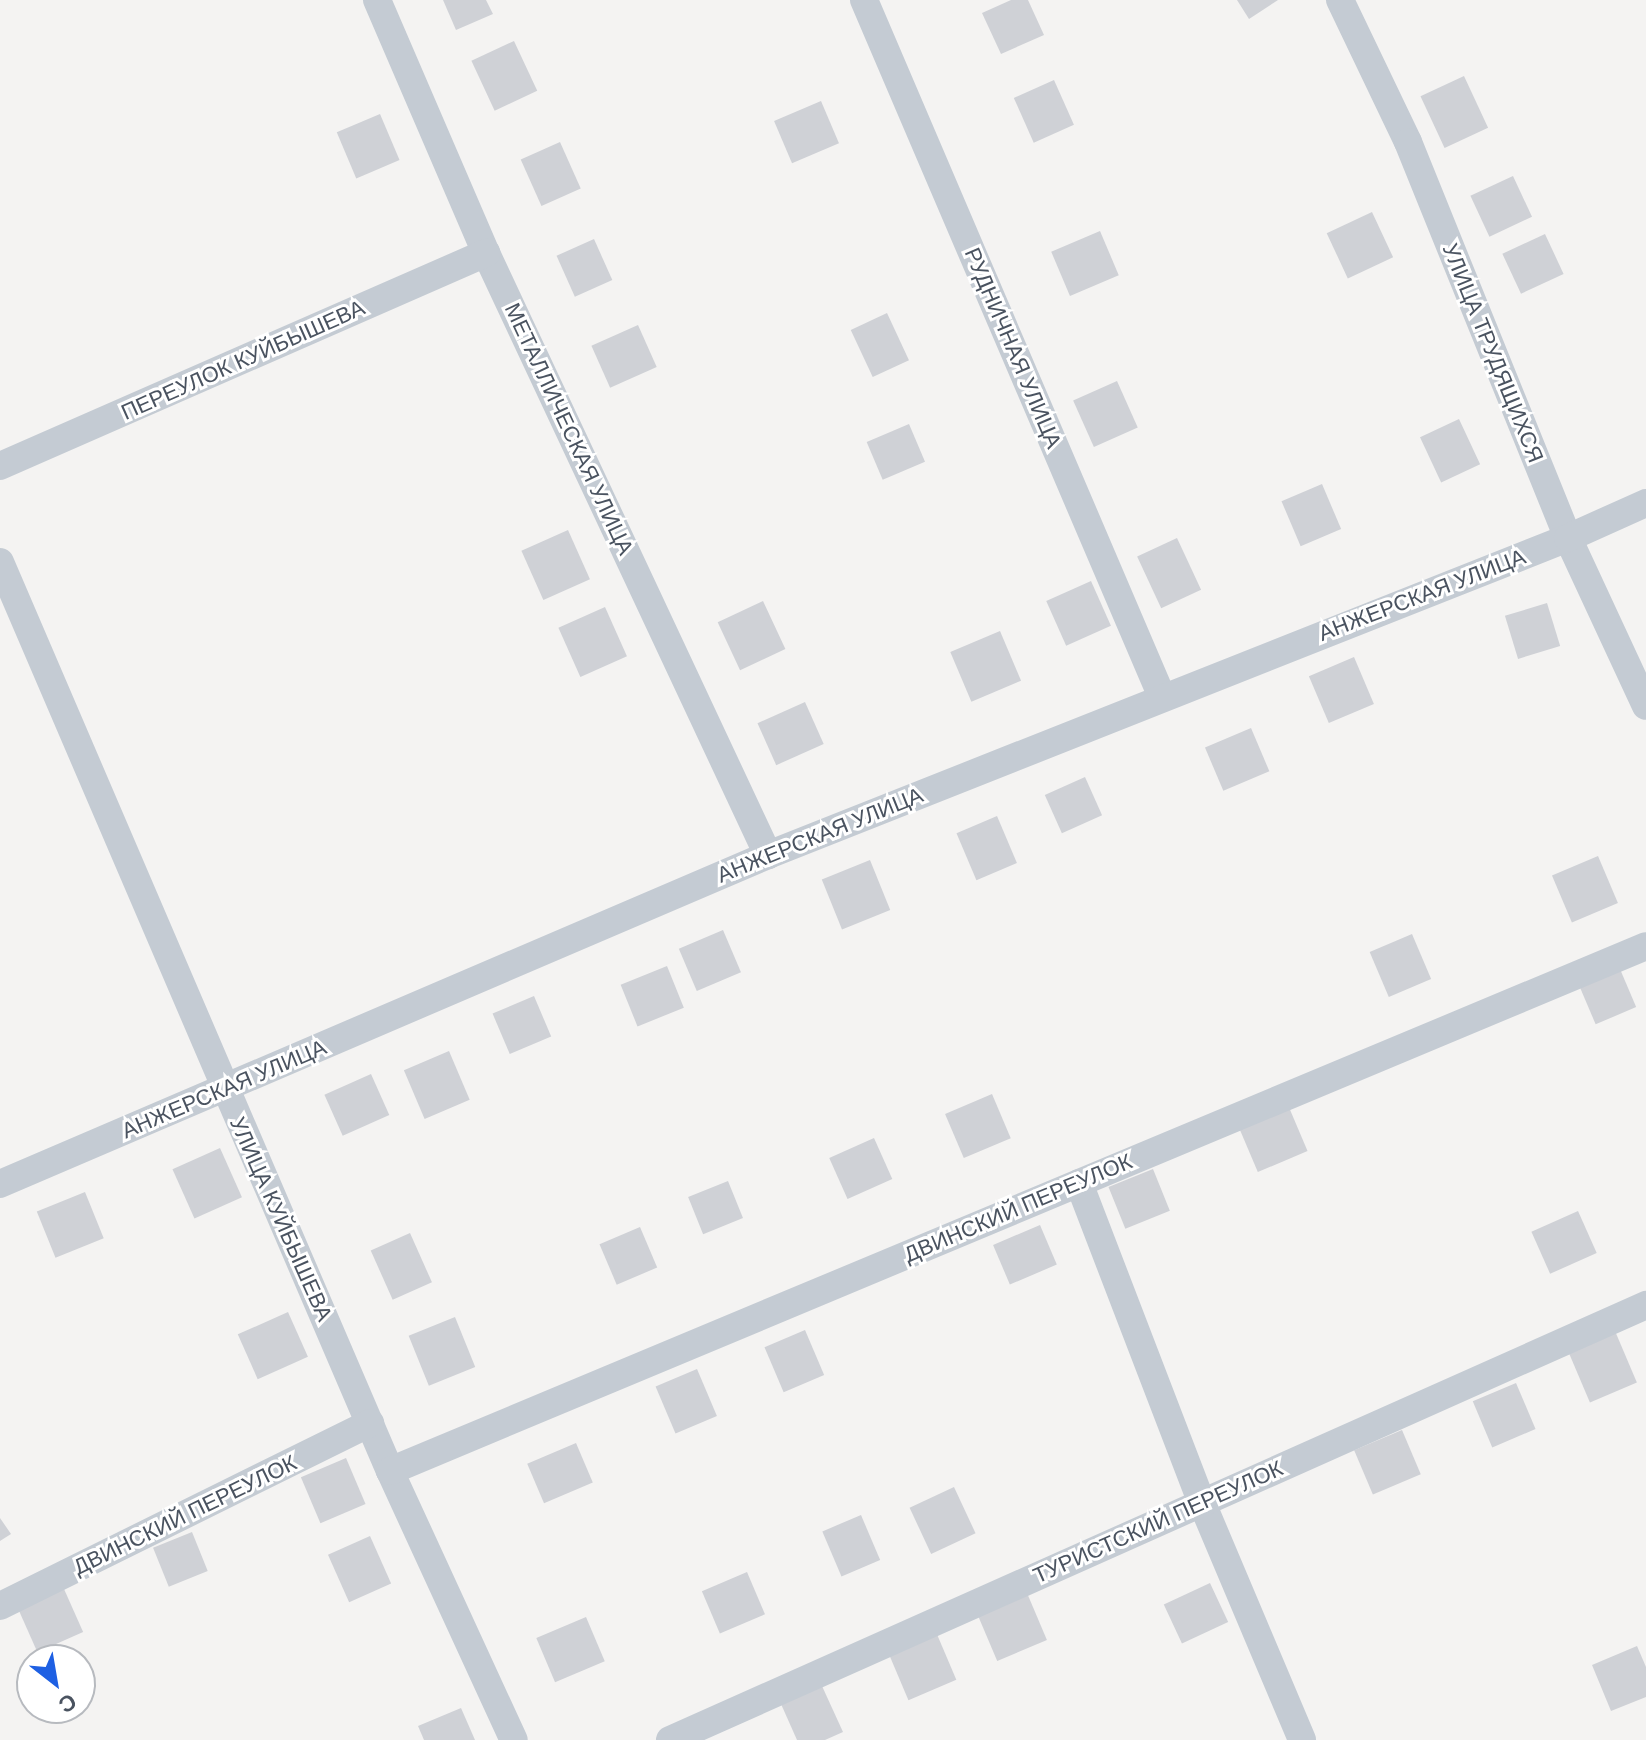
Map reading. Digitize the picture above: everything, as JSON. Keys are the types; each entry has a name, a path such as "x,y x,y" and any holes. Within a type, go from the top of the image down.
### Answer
{"street":[{"name":"МЕТАЛЛИЧЕСКАЯ УЛИЦА","path":"377,0 486,253 768,855"},
{"name":"РУДНИЧНАЯ УЛИЦА","path":"864,0 1162,697"},
{"name":"УЛИЦА ТРУДЯЩИХСЯ","path":"1340,0 1408,142 1568,538 1646,706"},
{"name":"ПЕРЕУЛОК КУЙБЫШЕВА","path":"0,466 486,253"},
{"name":"АНЖЕРСКАЯ УЛИЦА","path":"0,1184 768,855 1568,538 1646,503"},
{"name":"УЛИЦА КУЙБЫШЕВА","path":"0,562 390,1471 514,1740"},
{"name":"ДВИНСКИЙ ПЕРЕУЛОК","path":"390,1471 1646,946"},
{"path":"1079,1183 1202,1503 1302,1740"},
{"name":"ТУРИСТСКИЙ ПЕРЕУЛОК","path":"670,1740 1646,1305"},
{"name":"ДВИНСКИЙ ПЕРЕУЛОК","path":"0,1606 370,1423"}],"building":[{"path":"443,0 486,0 493,14 456,30"},
{"path":"1011,0 1028,0 1044,35 1001,54 982,13"},
{"path":"1237,0 1278,0 1249,19"},
{"path":"514,41 537,91 495,111 471,61"},
{"path":"1464,76 1488,128 1445,148 1420,96"},
{"path":"1054,80 1074,125 1034,143 1014,98"},
{"path":"821,101 839,143 792,163 774,121"},
{"path":"380,114 400,160 356,178 337,132"},
{"path":"560,142 581,189 541,206 521,159"},
{"path":"1513,176 1532,217 1489,237 1470,196"},
{"path":"1372,212 1393,257 1348,278 1327,233"},
{"path":"1100,231 1119,275 1070,296 1051,252"},
{"path":"1545,234 1564,274 1521,294 1502,254"},
{"path":"594,239 612,280 575,297 557,256"},
{"path":"887,313 909,360 873,377 851,330"},
{"path":"638,325 657,367 610,388 591,346"},
{"path":"1117,381 1138,428 1094,447 1073,401"},
{"path":"1459,419 1480,464 1441,482 1420,437"},
{"path":"909,424 925,462 883,480 867,442"},
{"path":"1322,484 1341,529 1301,546 1281,501"},
{"path":"568,530 590,579 543,600 521,551"},
{"path":"1177,538 1201,590 1161,608 1137,557"},
{"path":"1091,581 1111,626 1066,646 1046,601"},
{"path":"763,601 785,649 740,670 718,622"},
{"path":"1547,603 1560,646 1518,659 1505,616"},
{"path":"605,607 627,656 580,677 558,628"},
{"path":"1000,631 1021,681 971,702 950,652"},
{"path":"1354,657 1374,704 1329,723 1309,676"},
{"path":"805,702 824,744 776,765 757,723"},
{"path":"1251,728 1269,771 1223,791 1205,748"},
{"path":"1085,777 1102,815 1062,833 1045,795"},
{"path":"997,816 1017,863 976,880 956,833"},
{"path":"1598,856 1618,903 1572,922 1552,876"},
{"path":"870,860 890,910 842,930 822,879"},
{"path":"723,930 741,972 697,991 679,949"},
{"path":"1412,934 1431,979 1389,997 1370,952"},
{"path":"1617,962 1636,1007 1596,1024 1576,979"},
{"path":"667,966 684,1008 637,1026 621,985"},
{"path":"534,996 551,1037 510,1054 493,1014"},
{"path":"449,1051 470,1100 425,1119 404,1070"},
{"path":"371,1074 389,1115 343,1136 324,1095"},
{"path":"992,1094 1011,1138 964,1158 945,1114"},
{"path":"1288,1105 1308,1151 1258,1172 1238,1126"},
{"path":"874,1138 892,1179 848,1199 829,1158"},
{"path":"220,1148 242,1197 194,1218 172,1169"},
{"path":"1153,1169 1170,1211 1125,1229 1108,1187"},
{"path":"728,1181 743,1218 703,1234 688,1197"},
{"path":"85,1192 104,1238 56,1258 37,1211"},
{"path":"1578,1211 1597,1253 1550,1274 1531,1232"},
{"path":"1040,1225 1057,1265 1010,1285 993,1245"},
{"path":"640,1227 657,1268 617,1285 599,1244"},
{"path":"410,1233 432,1282 393,1300 371,1250"},
{"path":"288,1312 308,1357 258,1379 238,1334"},
{"path":"455,1317 475,1367 429,1386 409,1336"},
{"path":"805,1330 824,1375 784,1392 764,1347"},
{"path":"1615,1331 1637,1383 1590,1402 1568,1351"},
{"path":"697,1369 717,1416 676,1434 656,1387"},
{"path":"1516,1383 1536,1429 1492,1447 1473,1401"},
{"path":"1402,1430 1421,1474 1373,1495 1354,1450"},
{"path":"576,1443 593,1483 544,1503 527,1464"},
{"path":"346,1458 366,1504 320,1523 301,1477"},
{"path":"954,1487 976,1533 931,1554 910,1508"},
{"path":"861,1515 880,1560 841,1577 822,1531"},
{"path":"0,1518 11,1534 0,1541"},
{"path":"192,1532 208,1571 169,1587 153,1548"},
{"path":"370,1536 391,1584 349,1602 328,1555"},
{"path":"747,1572 765,1614 720,1633 702,1591"},
{"path":"1210,1583 1228,1622 1182,1644 1164,1605"},
{"path":"64,1589 83,1632 56,1644 34,1644 18,1609"},
{"path":"1027,1593 1047,1640 997,1661 977,1614"},
{"path":"586,1617 605,1661 555,1682 536,1638"},
{"path":"936,1632 956,1680 908,1700 888,1652"},
{"path":"1637,1646 1646,1667 1646,1697 1611,1711 1592,1665"},
{"path":"822,1686 843,1732 825,1740 797,1740 781,1704"},
{"path":"461,1708 475,1740 424,1740 418,1726"}]}
